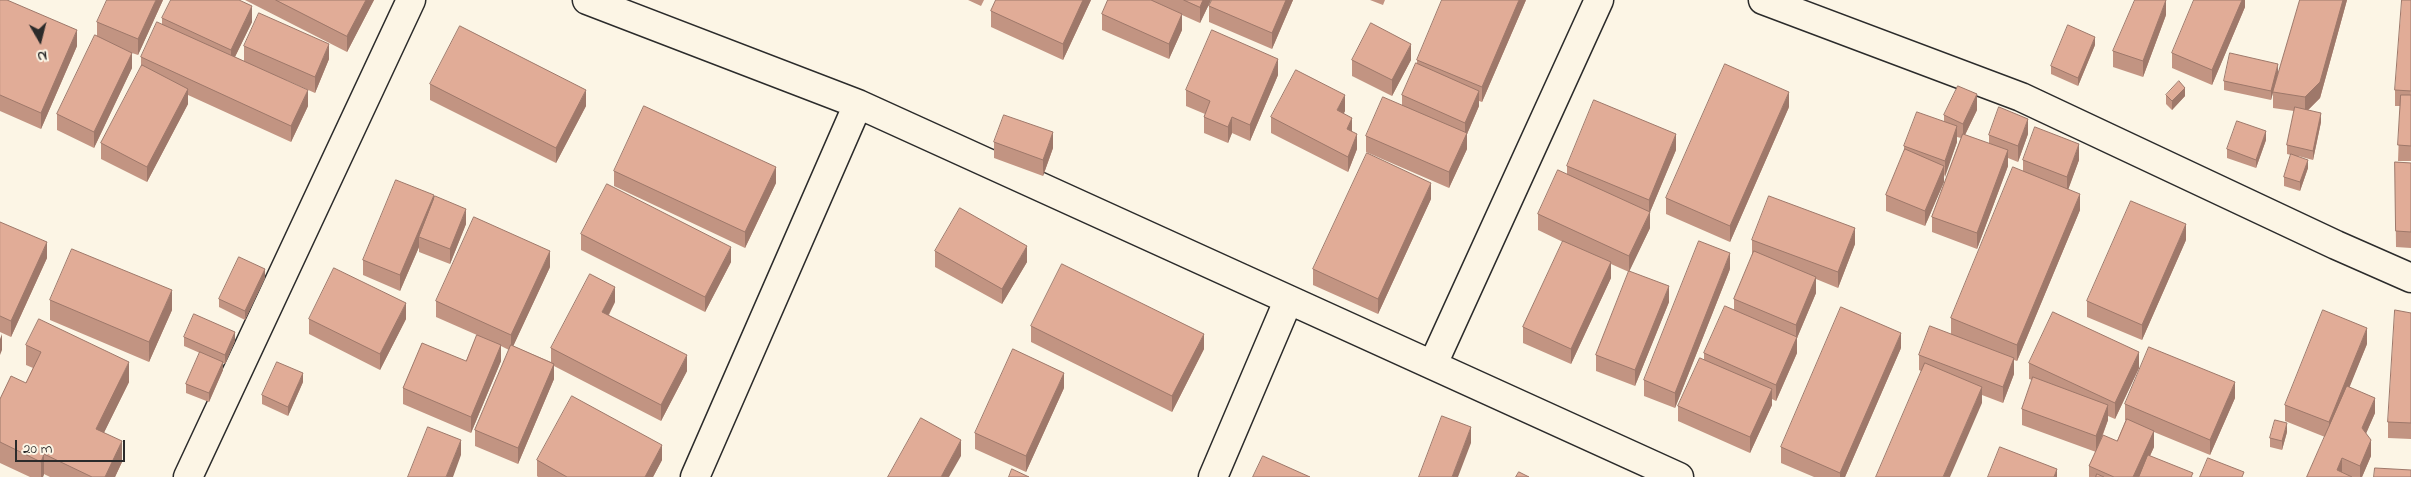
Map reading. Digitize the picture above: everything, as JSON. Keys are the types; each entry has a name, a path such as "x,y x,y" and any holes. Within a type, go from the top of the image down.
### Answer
{"street":[{"path":"188,477 411,0"},
{"path":"1434,364 1599,0"},
{"path":"1763,0 2021,97 2336,245 2411,278"},
{"path":"591,1 858,104 1288,301 1434,364 1680,477"},
{"path":"695,477 858,104"},
{"path":"1213,477 1288,301"}],"building":[{"path":"0,0 7,0 77,30 41,113 0,95"},
{"path":"107,0 156,0 138,39 97,22"},
{"path":"171,0 239,0 252,6 231,50 162,18"},
{"path":"276,0 366,0 347,36"},
{"path":"996,0 1083,0 1063,44 991,11"},
{"path":"1108,0 1151,0 1182,14 1169,44 1102,14"},
{"path":"1184,0 1203,0 1200,7"},
{"path":"1212,0 1286,0 1272,33 1209,6"},
{"path":"1442,0 1519,0 1482,87 1417,60"},
{"path":"2135,0 2166,0 2143,61 2113,51"},
{"path":"2194,0 2242,0 2212,70 2172,53"},
{"path":"2300,0 2343,0 2320,82 2305,97 2273,92"},
{"path":"2402,0 2411,0 2411,91 2395,90"},
{"path":"259,13 329,44 315,77 244,46"},
{"path":"157,22 308,90 291,126 141,57"},
{"path":"1371,23 1411,44 1392,80 1352,60"},
{"path":"2068,25 2095,37 2078,78 2051,66"},
{"path":"460,26 586,90 556,148 430,84"},
{"path":"1212,30 1278,59 1250,125 1232,117 1228,127 1204,117 1210,101 1186,90"},
{"path":"95,35 132,53 94,132 57,114"},
{"path":"2230,53 2278,64 2271,91 2224,81"},
{"path":"1416,63 1479,91 1465,123 1402,95"},
{"path":"1725,64 1789,92 1730,226 1666,198"},
{"path":"142,65 188,89 147,167 101,143"},
{"path":"1296,70 1345,95 1337,110 1352,118 1347,129 1357,134 1348,157 1271,117"},
{"path":"2179,81 2185,88 2172,101 2166,95"},
{"path":"1958,86 1977,94 1963,124 1944,115"},
{"path":"2401,95 2411,95 2411,146 2398,145"},
{"path":"1383,97 1467,133 1449,172 1366,136"},
{"path":"1594,100 1676,134 1649,200 1567,166"},
{"path":"644,106 776,167 745,232 614,171"},
{"path":"1999,107 2028,119 2018,146 1989,135"},
{"path":"2295,107 2321,113 2313,151 2287,145"},
{"path":"1917,112 1957,126 1945,161 1904,146"},
{"path":"1004,115 1053,132 1043,160 994,142"},
{"path":"2237,121 2266,131 2256,160 2227,149"},
{"path":"2035,127 2079,144 2067,177 2023,160"},
{"path":"1963,134 2008,150 1977,233 1932,217"},
{"path":"1905,149 1944,166 1925,211 1886,195"},
{"path":"1367,153 1431,183 1378,299 1313,269"},
{"path":"2291,154 2308,160 2300,182 2284,177"},
{"path":"2395,162 2411,163 2411,232 2396,231"},
{"path":"2013,167 2080,194 2017,345 1951,318"},
{"path":"1558,170 1650,212 1629,256 1538,214"},
{"path":"396,180 434,195 400,275 363,260"},
{"path":"607,184 731,247 705,297 581,234"},
{"path":"435,196 466,209 450,249 419,237"},
{"path":"1769,196 1855,228 1838,272 1752,240"},
{"path":"2131,201 2186,224 2142,325 2087,301"},
{"path":"960,208 1027,246 1002,289 935,251"},
{"path":"474,217 550,251 511,335 436,301"},
{"path":"0,222 47,242 11,321 0,316"},
{"path":"1563,241 1611,262 1571,349 1523,327"},
{"path":"1699,241 1730,253 1675,393 1644,380"},
{"path":"72,249 172,290 149,342 50,300"},
{"path":"1754,251 1816,277 1796,325 1734,299"},
{"path":"239,257 265,269 245,311 219,299"},
{"path":"1062,264 1204,334 1172,396 1031,326"},
{"path":"334,268 406,303 380,354 309,319"},
{"path":"1629,271 1669,286 1635,370 1596,355"},
{"path":"590,274 615,287 602,312 687,355 661,405 551,348"},
{"path":"1725,306 1797,337 1776,385 1704,353"},
{"path":"1841,307 1901,333 1840,473 1781,447"},
{"path":"2323,310 2367,328 2329,422 2285,405"},
{"path":"2395,310 2411,313 2411,423 2388,422"},
{"path":"2053,312 2139,352 2115,403 2029,363"},
{"path":"194,314 235,332 225,355 184,337"},
{"path":"39,319 129,362 96,429 122,441 105,477 92,477 44,454 41,462 0,442 0,399 11,376 26,383 41,352 26,345"},
{"path":"1930,326 2014,358 2003,387 1919,355"},
{"path":"477,335 501,345 471,417 403,388 422,343 466,361"},
{"path":"511,345 554,364 518,448 475,430"},
{"path":"2149,347 2235,382 2210,440 2125,404"},
{"path":"1013,349 1064,373 1026,456 975,433"},
{"path":"200,352 223,362 209,393 186,384"},
{"path":"1700,358 1772,389 1750,437 1678,406"},
{"path":"277,362 303,373 288,407 262,395"},
{"path":"1925,363 1982,387 1943,477 1876,477"},
{"path":"2033,377 2108,405 2096,436 2022,409"},
{"path":"2347,386 2375,398 2362,428 2371,440 2360,466 2342,458 2337,470 2352,477 2307,477"},
{"path":"572,396 662,445 645,477 567,477 537,460"},
{"path":"1442,416 1471,427 1452,477 1419,477"},
{"path":"921,418 961,440 941,477 888,477"},
{"path":"2127,419 2154,431 2133,477 2114,477 2089,466 2103,435 2117,441"},
{"path":"2275,420 2287,423 2282,441 2270,438"},
{"path":"428,427 461,440 446,477 408,477"},
{"path":"2000,447 2057,469 2054,477 1988,477"},
{"path":"2148,455 2193,473 2191,477 2139,477"},
{"path":"1263,456 1310,477 1253,477"},
{"path":"2208,458 2244,472 2242,477 2200,477"},
{"path":"2375,468 2411,470 2411,477 2374,477"},
{"path":"1012,469 1029,477 1009,477"},
{"path":"1519,472 1529,477 1516,477"}]}
